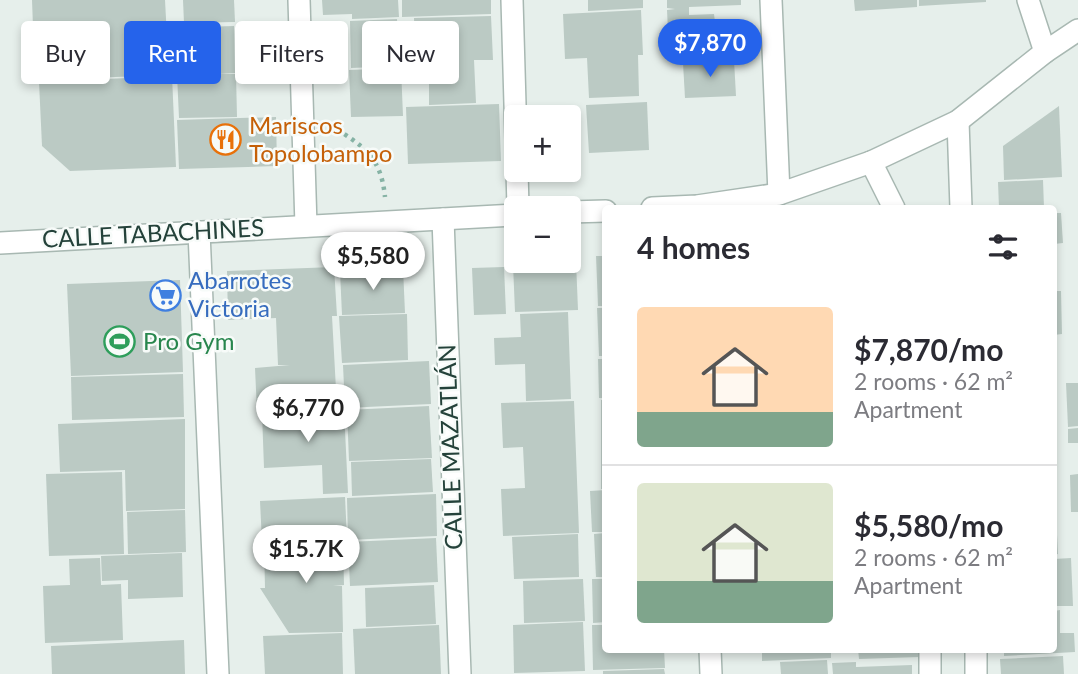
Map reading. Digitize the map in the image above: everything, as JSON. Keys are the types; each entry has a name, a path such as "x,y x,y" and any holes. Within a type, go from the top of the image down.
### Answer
{"street":[{"path":"299,0 306,226"},
{"path":"512,0 515,105"},
{"path":"771,0 779,194"},
{"path":"1028,0 1045,52"},
{"path":"710,205 779,194 872,162 958,121 1045,52 1078,30"},
{"path":"958,121 961,205"},
{"path":"872,162 893,205"},
{"path":"581,212 602,211"},
{"name":"CALLE TABACHINES","path":"0,243 504,216"},
{"name":"CALLE MAZATLÁN","path":"443,219 460,674"},
{"path":"199,232 218,674"},
{"path":"710,653 711,674"},
{"path":"930,653 930,674"},
{"path":"976,653 976,674"}],"path":[{"path":"302,108 362,147 382,171 388,222"}],"building":[{"path":"32,0 165,0 166,21 124,21 124,77 110,77 110,21 33,21"},
{"path":"183,0 234,0 235,22 184,21"},
{"path":"322,0 398,0 399,17 352,19 352,14 323,15"},
{"path":"402,0 491,0 491,14 402,17"},
{"path":"588,0 643,0 643,8 588,11"},
{"path":"667,0 741,0 741,5 689,7 689,15 714,14 715,22 741,21 743,48 669,52 667,10 675,9 667,8"},
{"path":"854,0 917,0 917,7 855,11"},
{"path":"919,0 986,0 986,2 919,6"},
{"path":"641,10 643,55 638,55 639,96 589,98 587,58 565,59 563,14"},
{"path":"491,16 493,60 474,60 476,103 429,105 429,84 459,84 459,21 414,21 414,18"},
{"path":"397,19 362,21 362,68 351,68 350,21"},
{"path":"221,26 234,26 235,73 221,74"},
{"path":"734,60 736,96 685,98 683,63"},
{"path":"349,70 362,70 362,84 402,84 403,116 351,117"},
{"path":"221,74 235,74 237,117 179,118 177,84 221,84"},
{"path":"124,78 124,84 172,84 176,167 70,171 42,146 39,84 110,84 110,79"},
{"path":"647,102 649,150 589,153 586,105"},
{"path":"499,104 501,161 408,164 406,107"},
{"path":"1059,106 1062,177 1004,180 1003,146"},
{"path":"276,117 277,166 179,169 177,120"},
{"path":"1043,180 1044,205 999,205 998,182"},
{"path":"1057,213 1061,213 1063,243 1057,244"},
{"path":"596,256 602,256 602,306 598,306"},
{"path":"334,267 337,316 332,316 337,408 257,412 255,368 290,365 278,365 276,318 228,320 227,271"},
{"path":"504,267 506,314 474,315 472,268"},
{"path":"403,268 405,313 342,315 340,271"},
{"path":"513,273 576,273 578,310 515,312"},
{"path":"180,280 183,372 71,376 67,284"},
{"path":"1057,291 1061,291 1062,334 1057,335"},
{"path":"597,308 602,308 602,356 599,356"},
{"path":"568,312 571,399 526,401 525,364 495,365 494,338 521,337 520,314"},
{"path":"407,314 408,360 342,363 339,316"},
{"path":"598,359 602,359 602,398 599,398"},
{"path":"429,361 431,404 345,408 343,365"},
{"path":"183,374 184,417 72,420 71,377"},
{"path":"1066,383 1078,383 1078,426 1068,427"},
{"path":"601,400 602,400 602,489"},
{"path":"574,401 579,533 503,536 501,489 525,488 523,447 503,448 501,403"},
{"path":"429,406 432,458 349,461 347,410"},
{"path":"344,409 348,493 323,494 322,465 264,468 262,413"},
{"path":"185,419 185,509 126,511 125,470 60,472 58,424"},
{"path":"1078,428 1078,443 1068,443 1068,429"},
{"path":"431,459 433,492 352,496 351,462"},
{"path":"122,472 124,554 49,556 46,474"},
{"path":"1078,474 1078,512 1071,512 1070,475"},
{"path":"602,490 602,532 592,532 590,491"},
{"path":"436,494 437,536 348,540 347,498"},
{"path":"345,497 347,538 262,542 260,501"},
{"path":"185,510 186,552 128,554 127,512"},
{"path":"602,533 602,577 596,577 594,534"},
{"path":"578,534 579,577 514,579 512,537"},
{"path":"436,538 438,582 350,586 348,542"},
{"path":"343,541 344,585 333,586 342,586 343,632 289,633 260,588 265,588 264,543"},
{"path":"182,553 183,597 128,599 128,580 102,581 101,556"},
{"path":"100,558 101,585 121,584 123,640 45,643 43,586 70,585 69,559"},
{"path":"1071,558 1073,606 1057,606 1057,559"},
{"path":"583,579 585,621 524,623 523,581"},
{"path":"592,579 602,579 602,622 593,623"},
{"path":"434,585 436,624 366,627 365,588"},
{"path":"1057,610 1060,610 1060,633 1074,633 1075,652 1004,656 1004,653 1057,653"},
{"path":"583,622 585,671 514,673 513,625"},
{"path":"439,625 441,674 355,674 353,629"},
{"path":"592,625 602,625 602,653 664,653 665,668 593,670"},
{"path":"342,633 343,674 265,674 263,636"},
{"path":"184,640 185,674 52,674 51,646"},
{"path":"762,653 831,653 831,658 762,661"},
{"path":"858,653 919,653 919,657 859,659"},
{"path":"1063,656 1064,674 1001,674 1000,659"},
{"path":"827,660 828,674 781,674 780,662"},
{"path":"856,662 856,667 912,665 912,674 833,674 832,663"},
{"path":"664,669 665,674 603,674 603,671"}],"place":[{"name":"Mariscos Topolobampo","path":"226,140"},
{"name":"Abarrotes Victoria","path":"165,295"},
{"name":"Pro Gym","path":"120,342"}]}
